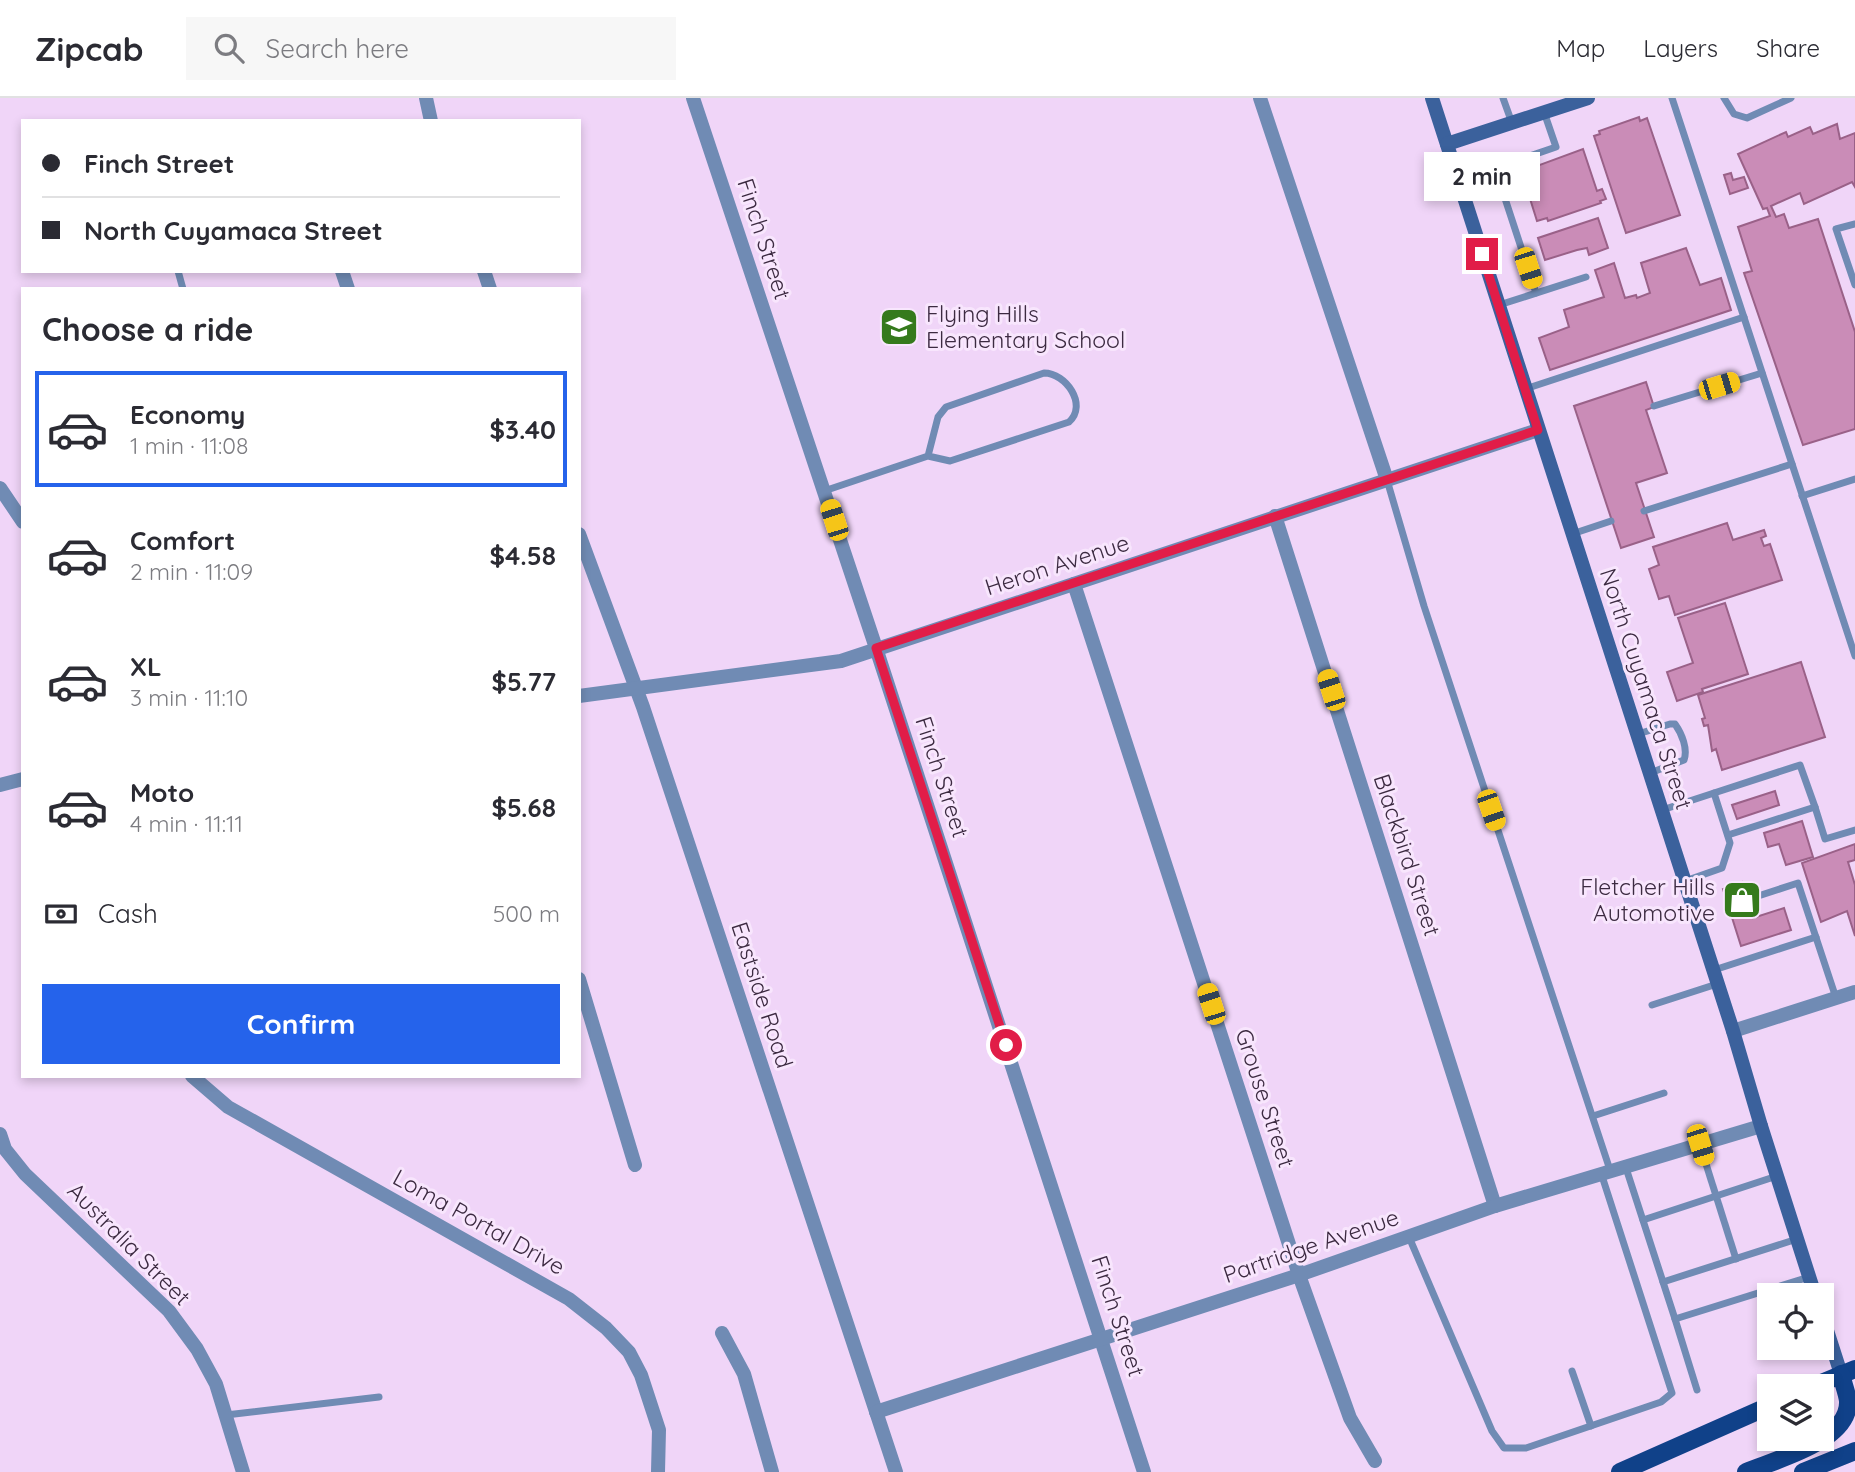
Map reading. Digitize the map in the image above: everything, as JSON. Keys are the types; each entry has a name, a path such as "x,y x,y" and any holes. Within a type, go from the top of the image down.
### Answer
{"main road":[{"name":"North Cuyamaca Street","path":"1432,98 1716,977 1760,1126 1812,1283"},
{"path":"1447,144 1588,98"},
{"path":"1746,1472 1826,1439 1843,1421 1848,1403 1850,1376 1834,1341"},
{"path":"1620,1472 1757,1411"},
{"path":"1803,1472 1855,1451"}],"street":[{"path":"426,98 431,119"},
{"name":"Finch Street","path":"692,98 876,648 1144,1472"},
{"path":"1260,98 1387,480"},
{"name":"Heron Avenue","path":"581,696 841,661 1538,430"},
{"path":"0,488 21,519"},
{"name":"Blackbird Street","path":"1275,516 1495,1206"},
{"name":"Eastside Road","path":"581,539 636,690 895,1472"},
{"name":"Grouse Street","path":"1074,584 1299,1275 1350,1418 1375,1461"},
{"path":"0,785 21,780"},
{"path":"581,986 635,1165"},
{"path":"1733,1031 1855,992"},
{"name":"Loma Portal Drive","path":"194,1078 228,1107 569,1299 606,1328 629,1352 641,1375 659,1430 658,1472"},
{"name":"Partridge Avenue","path":"876,1412 1299,1275 1495,1206 1607,1175 1760,1126"},
{"name":"Australia Street","path":"0,1134 5,1149 25,1174 169,1311 197,1349 216,1384 243,1472"},
{"path":"723,1333 744,1374 772,1472"}],"lane":[{"path":"1503,98 1513,123"},
{"path":"1672,98 1855,656"},
{"path":"1724,98 1734,114 1747,118 1791,98"},
{"path":"1536,293 1495,168 1556,147 1544,112"},
{"path":"1855,224 1836,229 1855,285"},
{"path":"1498,305 1586,277"},
{"path":"1525,389 1744,317"},
{"path":"824,491 928,456 950,461 1069,422 1076,406 1070,387 1056,374 1044,373 952,404 938,417 928,456"},
{"path":"1654,406 1762,373"},
{"path":"1644,511 1792,464"},
{"path":"1802,496 1855,479"},
{"path":"1387,480 1424,606 1593,1116 1607,1175 1672,1393 1661,1402 1526,1448 1504,1448 1492,1432 1409,1237"},
{"path":"1572,534 1611,521"},
{"path":"1637,734 1670,724 1675,724 1680,731 1687,753 1684,760 1650,773"},
{"path":"1662,810 1800,765 1825,839 1855,830"},
{"path":"1685,881 1722,868 1730,844 1714,793"},
{"path":"1728,835 1815,807"},
{"path":"1752,898 1798,884 1836,998"},
{"path":"1651,1005 1816,937"},
{"path":"1593,1116 1664,1093"},
{"path":"1700,1145 1736,1259"},
{"path":"1626,1168 1697,1390"},
{"path":"1643,1220 1777,1176"},
{"path":"1663,1282 1797,1239"},
{"path":"1675,1319 1810,1276"},
{"path":"1572,1371 1591,1426"},
{"path":"226,1416 379,1397"}],"building":[{"path":"1639,117 1640,121 1647,118 1680,215 1626,233 1594,136 1600,134 1599,131"},
{"path":"1837,124 1840,139 1855,133 1855,187 1852,182 1804,204 1800,193 1771,206 1776,217 1784,214 1789,228 1818,219 1855,332 1855,429 1803,445 1744,273 1752,271 1738,227 1770,216 1767,208 1763,209 1738,154 1786,132 1788,137 1810,127 1813,134"},
{"path":"1583,149 1597,191 1602,189 1606,199 1548,221 1547,218 1537,221 1527,189 1523,190 1518,173"},
{"path":"1731,173 1733,180 1744,177 1748,188 1730,194 1724,175"},
{"path":"1598,218 1608,248 1589,255 1587,248 1545,260 1538,238"},
{"path":"1686,248 1700,285 1721,278 1731,310 1550,370 1539,338 1569,327 1564,310 1604,297 1595,270 1614,263 1625,298 1636,295 1637,298 1650,293 1641,263"},
{"path":"1646,382 1654,407 1646,410 1667,473 1636,483 1654,537 1621,548 1574,406"},
{"path":"1727,523 1733,540 1764,530 1766,536 1761,538 1764,546 1770,544 1782,580 1675,615 1669,596 1659,599 1649,569 1659,565 1653,547"},
{"path":"1725,603 1748,674 1702,689 1703,692 1677,701 1667,672 1693,663 1678,618"},
{"path":"1801,662 1825,737 1722,770 1716,749 1712,751 1708,725 1704,726 1702,719 1705,718 1698,695"},
{"path":"1775,791 1779,805 1737,819 1732,805"},
{"path":"1802,821 1813,857 1786,865 1779,844 1768,847 1764,833"},
{"path":"1855,844 1855,860 1848,862 1855,885 1855,936 1847,911 1821,922 1802,863"},
{"path":"1742,882 1753,918 1784,908 1791,930 1741,946 1723,889"}],"place":[{"name":"Flying Hills Elementary School","path":"899,327"},
{"name":"Fletcher Hills Automotive","path":"1742,900"}],"route":[{"path":"1006,1045 876,648 1538,430 1482,254"}]}
